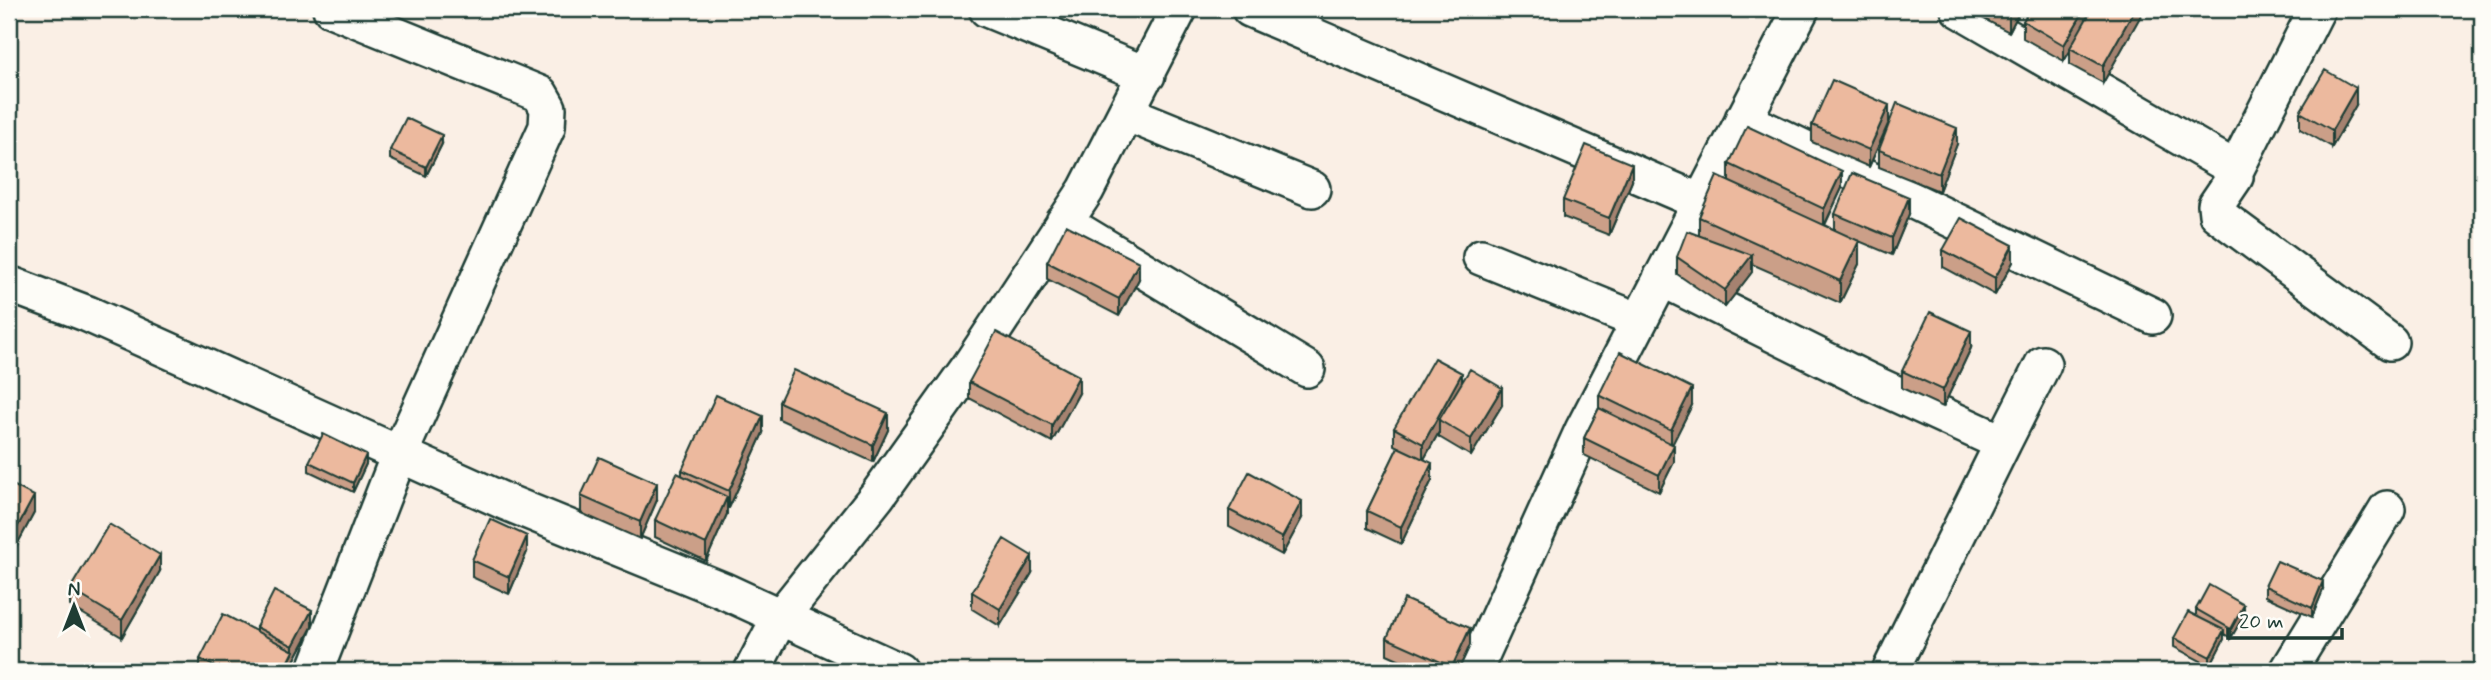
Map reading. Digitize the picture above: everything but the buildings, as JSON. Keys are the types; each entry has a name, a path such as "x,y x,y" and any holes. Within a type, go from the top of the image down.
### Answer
{"street":[{"path":"316,671 399,455 547,127 548,108 540,94 331,9"},
{"path":"987,9 1147,75"},
{"path":"752,671 779,619 877,496 970,366 1086,190 1179,9"},
{"path":"1250,9 1701,202"},
{"path":"1959,9 2235,171"},
{"path":"2317,9 2235,171 2233,182 2216,205 2217,214 2390,342"},
{"path":"1474,671 1583,430 1743,119 1792,11"},
{"path":"1126,113 1311,189"},
{"path":"1743,119 2153,316"},
{"path":"1065,222 1307,369"},
{"path":"1481,257 1639,321"},
{"path":"1661,278 1868,381 2003,443"},
{"path":"9,284 88,314 399,455 506,502 722,590 779,619 900,671"},
{"path":"1891,671 2043,364"},
{"path":"2288,671 2387,509"}]}
